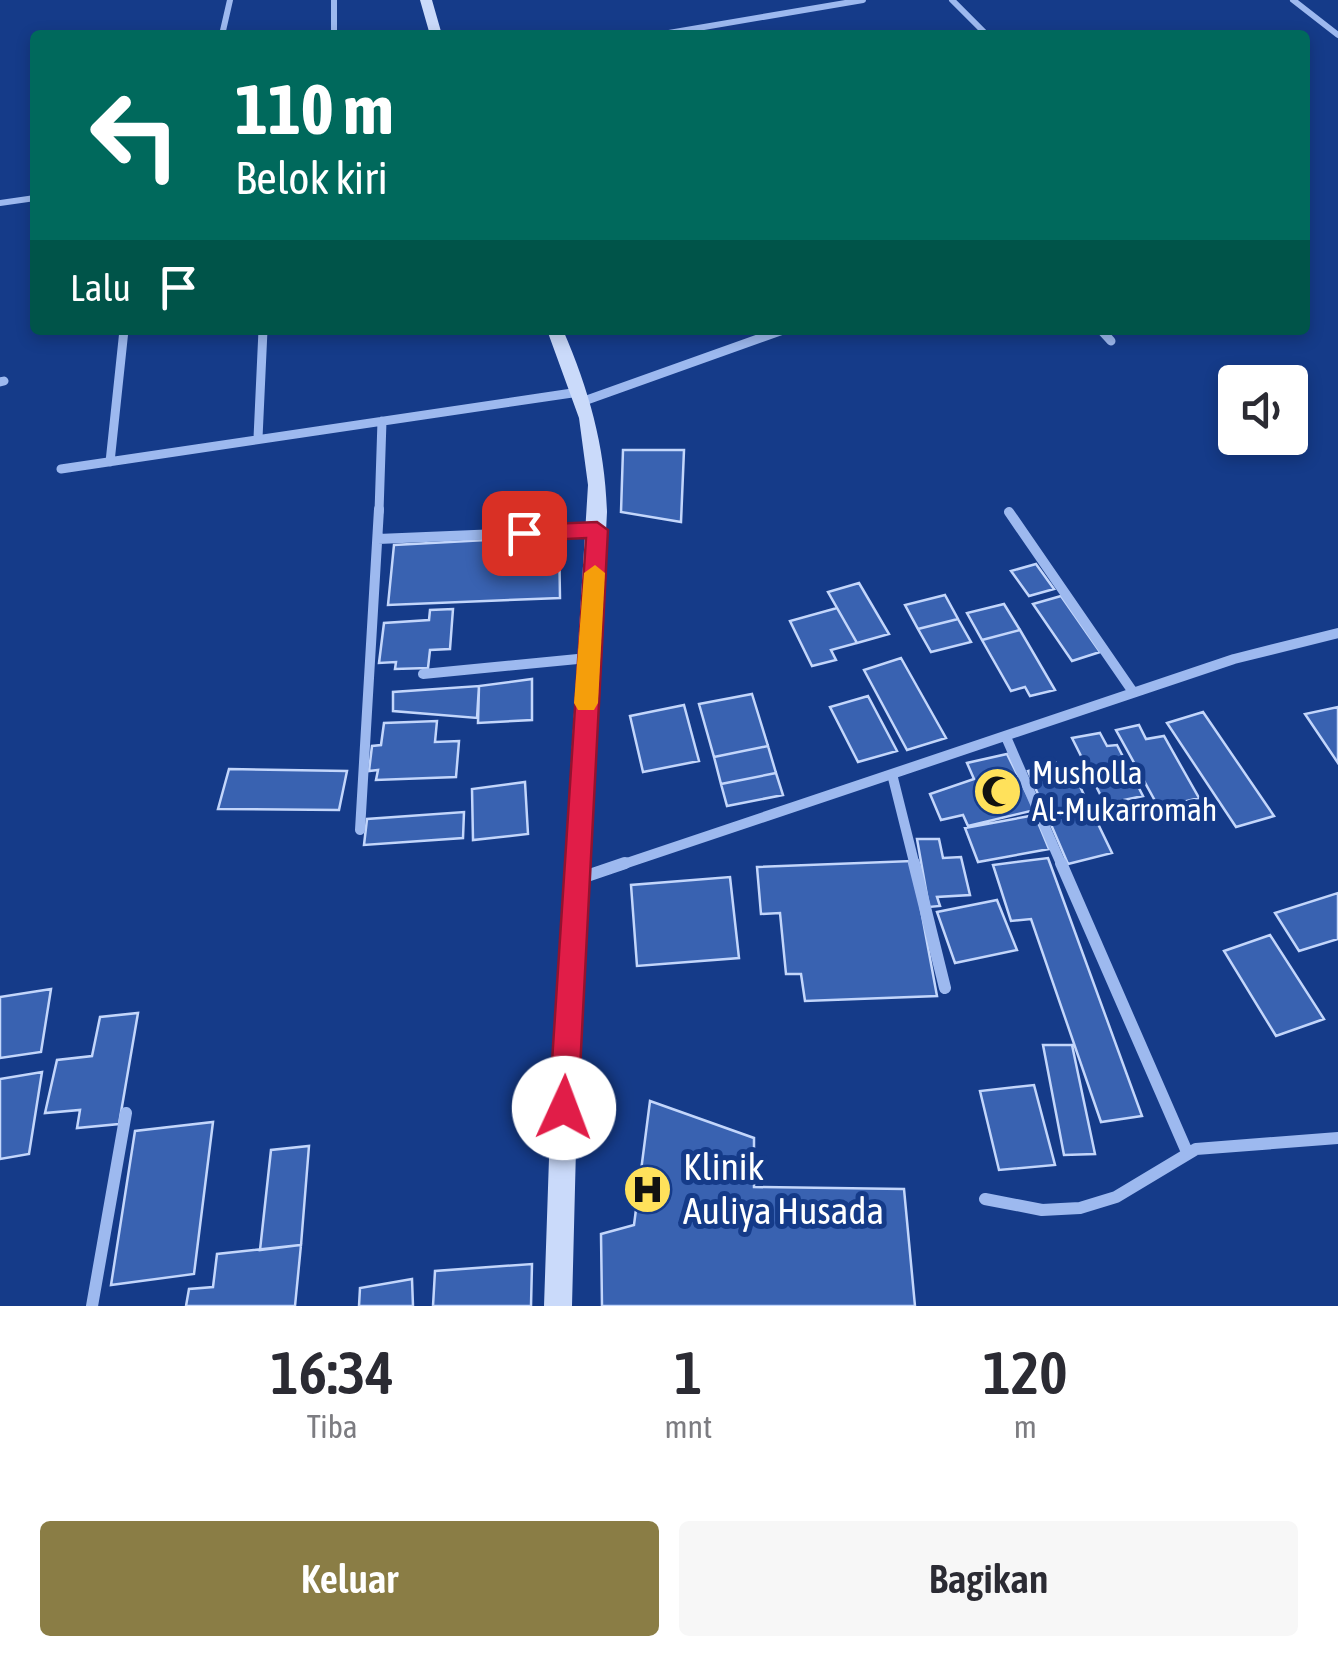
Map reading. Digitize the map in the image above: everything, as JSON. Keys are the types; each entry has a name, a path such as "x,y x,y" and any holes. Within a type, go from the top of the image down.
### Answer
{"main road":[{"path":"426,0 435,30"},
{"path":"557,335 583,396 597,450 597,530 574,880 558,1306"}],"street":[{"path":"223,30 230,0"},
{"path":"334,0 334,30"},
{"path":"702,30 863,0"},
{"path":"952,0 981,30"},
{"path":"1293,0 1338,35"},
{"path":"0,203 30,199"},
{"path":"110,462 123,335"},
{"path":"258,438 263,335"},
{"path":"60,468 583,396 768,335"},
{"path":"1106,335 1111,341"},
{"path":"360,830 382,421"},
{"path":"1009,512 1133,692"},
{"path":"378,539 597,530"},
{"path":"574,880 1133,692 1264,650 1338,633"},
{"path":"422,674 589,658"},
{"path":"1006,736 1187,1152"},
{"path":"892,774 945,988"},
{"path":"92,1306 126,1113"},
{"path":"986,1199 1021,1210 1052,1211 1090,1205 1129,1192 1187,1152 1305,1137 1338,1138"}],"building":[{"path":"623,450 684,450 681,522 621,512"},
{"path":"559,536 560,598 388,605 394,545"},
{"path":"1036,564 1054,589 1029,596 1011,571"},
{"path":"859,583 889,634 857,643 828,592"},
{"path":"945,595 958,619 918,629 905,605"},
{"path":"1061,596 1100,652 1072,661 1033,604"},
{"path":"1004,604 1020,630 982,640 967,613"},
{"path":"837,608 857,643 831,650 836,660 812,666 790,621"},
{"path":"453,609 450,649 430,650 428,668 395,669 396,662 379,663 384,623 429,620 430,610"},
{"path":"958,619 971,642 931,652 918,629"},
{"path":"1020,630 1055,690 1030,696 1025,687 1011,691 982,640"},
{"path":"901,658 946,738 907,750 864,670"},
{"path":"532,679 532,720 478,723 479,686"},
{"path":"479,686 477,718 393,711 393,692"},
{"path":"752,694 768,746 714,757 699,704"},
{"path":"868,696 897,751 858,762 830,707"},
{"path":"684,705 699,761 643,772 630,716"},
{"path":"1338,707 1338,763 1305,714"},
{"path":"1203,712 1274,816 1236,827 1167,723"},
{"path":"437,721 435,742 459,741 456,777 376,780 378,770 369,771 372,746 381,745 384,723"},
{"path":"1139,725 1146,739 1164,736 1199,798 1159,808 1116,730"},
{"path":"1100,733 1107,746 1117,745 1143,796 1105,804 1072,738"},
{"path":"768,746 776,773 721,784 714,757"},
{"path":"1007,754 1035,810 968,826 963,815 941,820 930,794 974,779 967,763"},
{"path":"1056,763 1063,776 1073,772 1112,853 1068,864 1028,771"},
{"path":"229,769 347,771 339,810 218,809"},
{"path":"776,773 783,795 727,806 721,784"},
{"path":"525,782 528,834 473,840 472,789"},
{"path":"464,812 463,838 364,845 367,819"},
{"path":"1035,815 1049,849 978,862 965,828"},
{"path":"917,839 939,839 943,858 961,857 970,895 937,897 940,906 929,907"},
{"path":"1048,858 1142,1116 1101,1122 1031,919 1011,921 993,865"},
{"path":"912,861 937,996 805,1001 801,974 786,974 780,913 761,914 757,867"},
{"path":"730,877 739,958 637,966 631,885"},
{"path":"1338,893 1338,939 1299,951 1275,913"},
{"path":"997,900 1017,950 955,963 937,912"},
{"path":"1270,935 1324,1019 1276,1036 1224,951"},
{"path":"51,989 41,1052 0,1058 0,997"},
{"path":"138,1013 119,1124 77,1128 80,1110 45,1113 57,1060 92,1056 100,1017"},
{"path":"1043,1045 1072,1045 1095,1154 1064,1155"},
{"path":"42,1072 29,1154 0,1159 0,1079"},
{"path":"1034,1085 1055,1165 999,1170 980,1091"},
{"path":"650,1101 754,1138 754,1187 904,1189 915,1306 602,1306 601,1234 634,1225"},
{"path":"213,1122 194,1274 111,1285 135,1131"},
{"path":"309,1146 301,1245 260,1250 271,1150"},
{"path":"301,1245 295,1306 186,1306 189,1289 213,1287 217,1254"},
{"path":"532,1264 531,1306 433,1306 435,1271"},
{"path":"412,1279 413,1306 359,1306 360,1288"}],"slow traffic":[{"path":"586,703 595,573"}],"place":[{"name":"Musholla Al-Mukarromah","path":"997,791"},
{"name":"Klinik Auliya Husada","path":"648,1189"}],"route":[{"path":"524,533 597,530 574,880 564,1108"}]}
